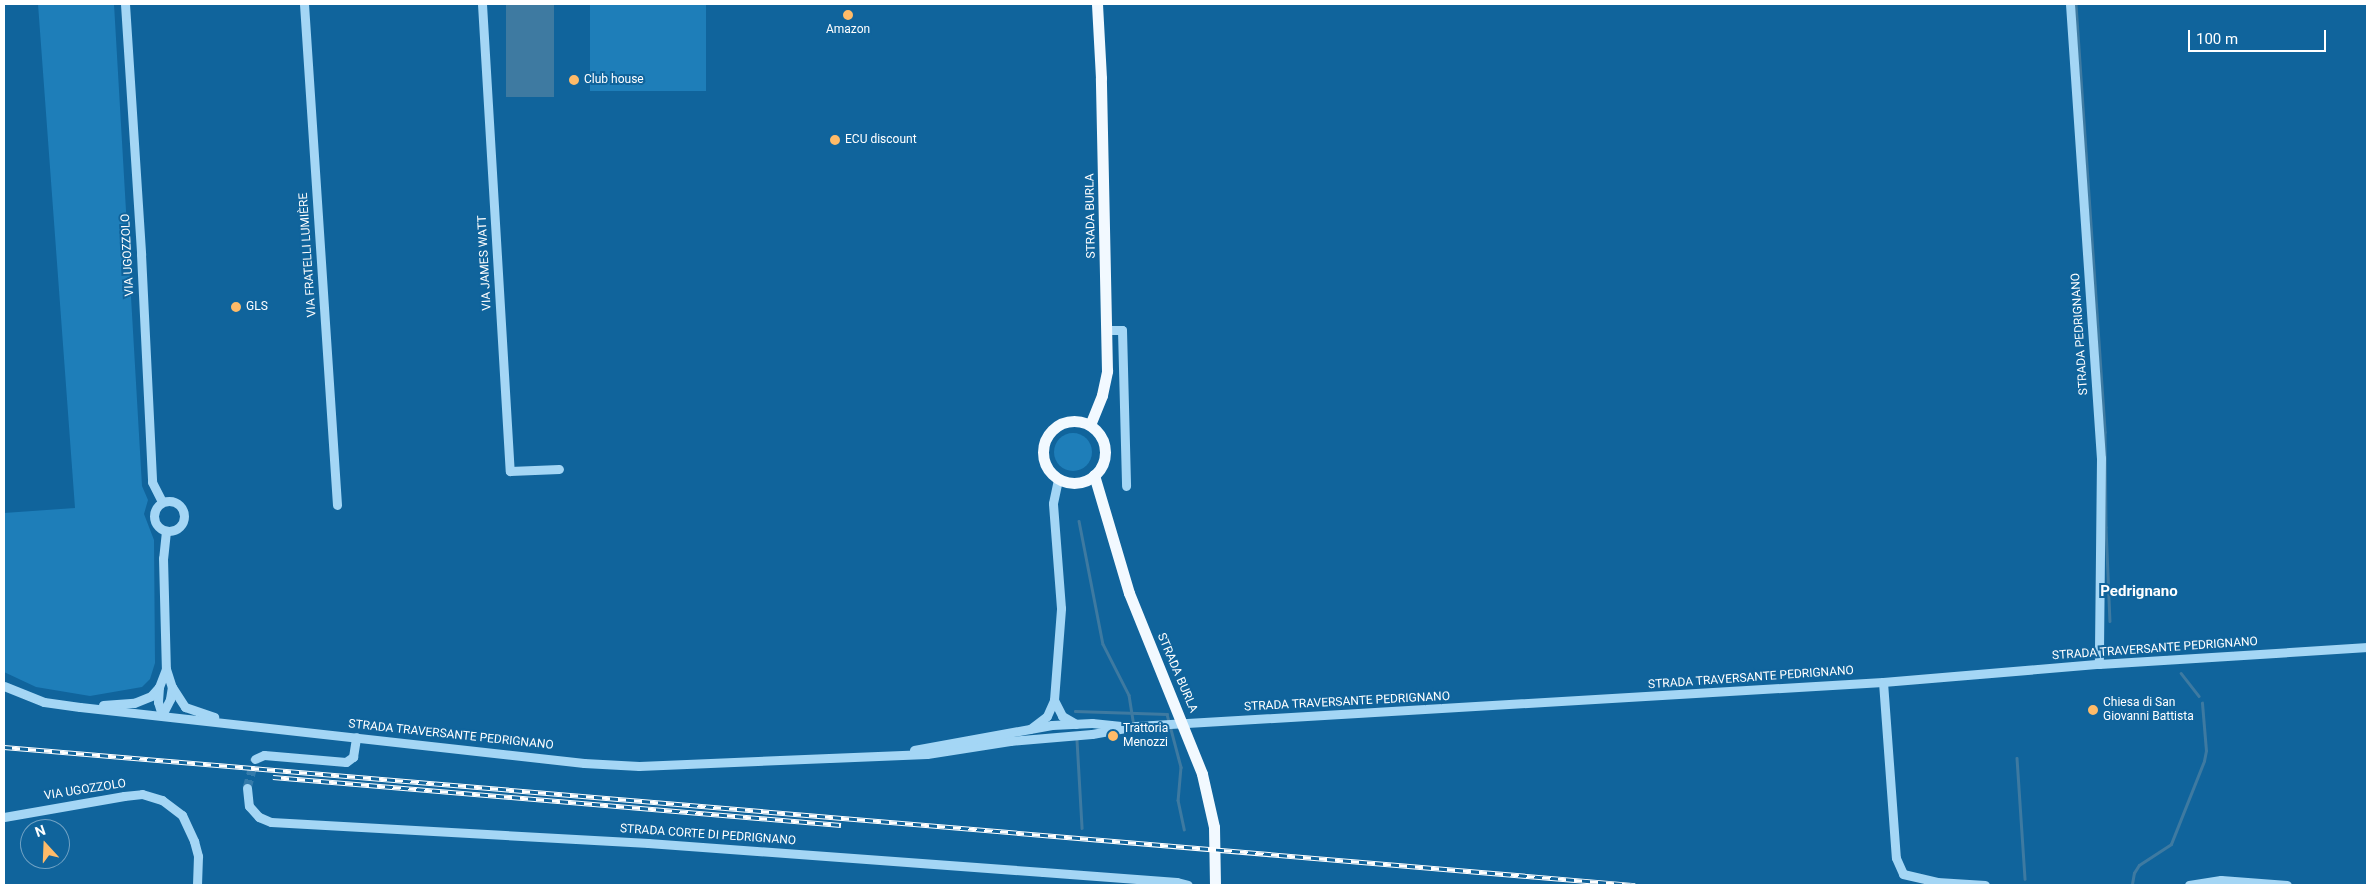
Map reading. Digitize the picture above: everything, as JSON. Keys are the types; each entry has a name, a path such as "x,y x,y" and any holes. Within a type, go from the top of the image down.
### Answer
{"main road":[{"name":"STRADA BURLA","path":"1090,425 1102,395 1107,371 1098,4"},
{"path":"1076,421 1090,425 1100,436 1105,449 1103,464 1094,475 1077,483 1058,479 1044,464 1042,453 1045,439 1055,427 1061,423 1076,421"},
{"name":"STRADA BURLA","path":"1094,475 1129,593 1202,774 1214,827 1215,885"}],"street":[{"name":"VIA UGOZZOLO","path":"125,4 141,254 152,482 162,502"},
{"name":"VIA FRATELLI LUMIÈRE","path":"304,4 337,506"},
{"name":"VIA JAMES WATT","path":"482,4 510,471 560,469"},
{"name":"STRADA PEDRIGNANO","path":"2070,4 2101,458 2099,664"},
{"path":"1106,330 1122,330 1126,486"},
{"path":"1052,725 1056,714 1054,700 1061,608 1053,503 1058,479"},
{"path":"162,502 176,502 184,512 180,526 176,530 166,531 158,526 154,518 155,508 162,502"},
{"path":"166,531 163,558 166,669 172,687 185,707 238,724"},
{"name":"STRADA TRAVERSANTE PEDRIGNANO","path":"899,754 1052,725 1092,723 1136,726 1160,725 1883,682 2099,664 2367,647"},
{"path":"162,715 158,702 159,687 166,669"},
{"path":"1883,682 1896,858 1903,874 1937,882 1985,885"},
{"name":"STRADA TRAVERSANTE PEDRIGNANO","path":"4,686 44,702 80,707 584,763 639,766 927,754 1066,735 1092,734 1136,726"},
{"path":"80,707 134,703 151,696 159,687"},
{"path":"162,715 170,699 172,687"},
{"path":"1030,729 1047,716 1054,700"},
{"path":"1054,700 1062,716 1076,724"},
{"path":"1047,716 1052,725 1066,735"},
{"name":"STRADA TRAVERSANTE PEDRIGNANO","path":"968,748 1001,737 1039,733 1052,725"},
{"path":"255,759 264,755 346,762 353,757 356,737"},
{"name":"STRADA CORTE DI PEDRIGNANO","path":"247,788 249,806 260,817 271,822 658,844 1177,882 1188,885"},
{"name":"VIA UGOZZOLO","path":"4,817 142,794 162,800 182,815 194,841 198,856 197,885"},
{"path":"2189,885 2221,880 2286,885"}],"shaded area":[{"path":"38,4 114,4 142,486 148,500 144,514 154,540 155,663 150,679 142,687 90,696 36,687 4,672 4,513 75,508"},
{"path":"506,4 554,4 554,97 506,97"},
{"path":"590,4 706,4 706,91 590,91"},
{"path":"1073,433 1086,439 1092,452 1086,465 1073,471 1060,465 1054,452 1060,439"}],"waterway":[{"path":"2076,4 2105,432 2106,527 2110,621"},
{"path":"1079,521 1103,644 1129,695 1133,721"},
{"path":"2181,673 2199,696"},
{"path":"2132,884 2134,873 2139,865 2171,844 2204,761 2206,751 2202,703"},
{"path":"1075,711 1167,714 1181,767 1178,800 1184,829"},
{"path":"1077,740 1082,828"},
{"path":"2017,758 2025,879"}],"tunnel":[{"path":"247,788 255,759"}],"railway":[{"path":"4,747 1635,885"},
{"path":"273,777 841,825"}],"place":[{"name":"Amazon","path":"848,15"},
{"name":"Club house","path":"574,80"},
{"name":"ECU discount","path":"835,140"},
{"name":"GLS","path":"236,307"},
{"name":"Chiesa di San Giovanni Battista","path":"2093,710"},
{"name":"Trattoria Menozzi","path":"1113,736"}],"district":[{"name":"Pedrignano","path":"2139,592"}]}
